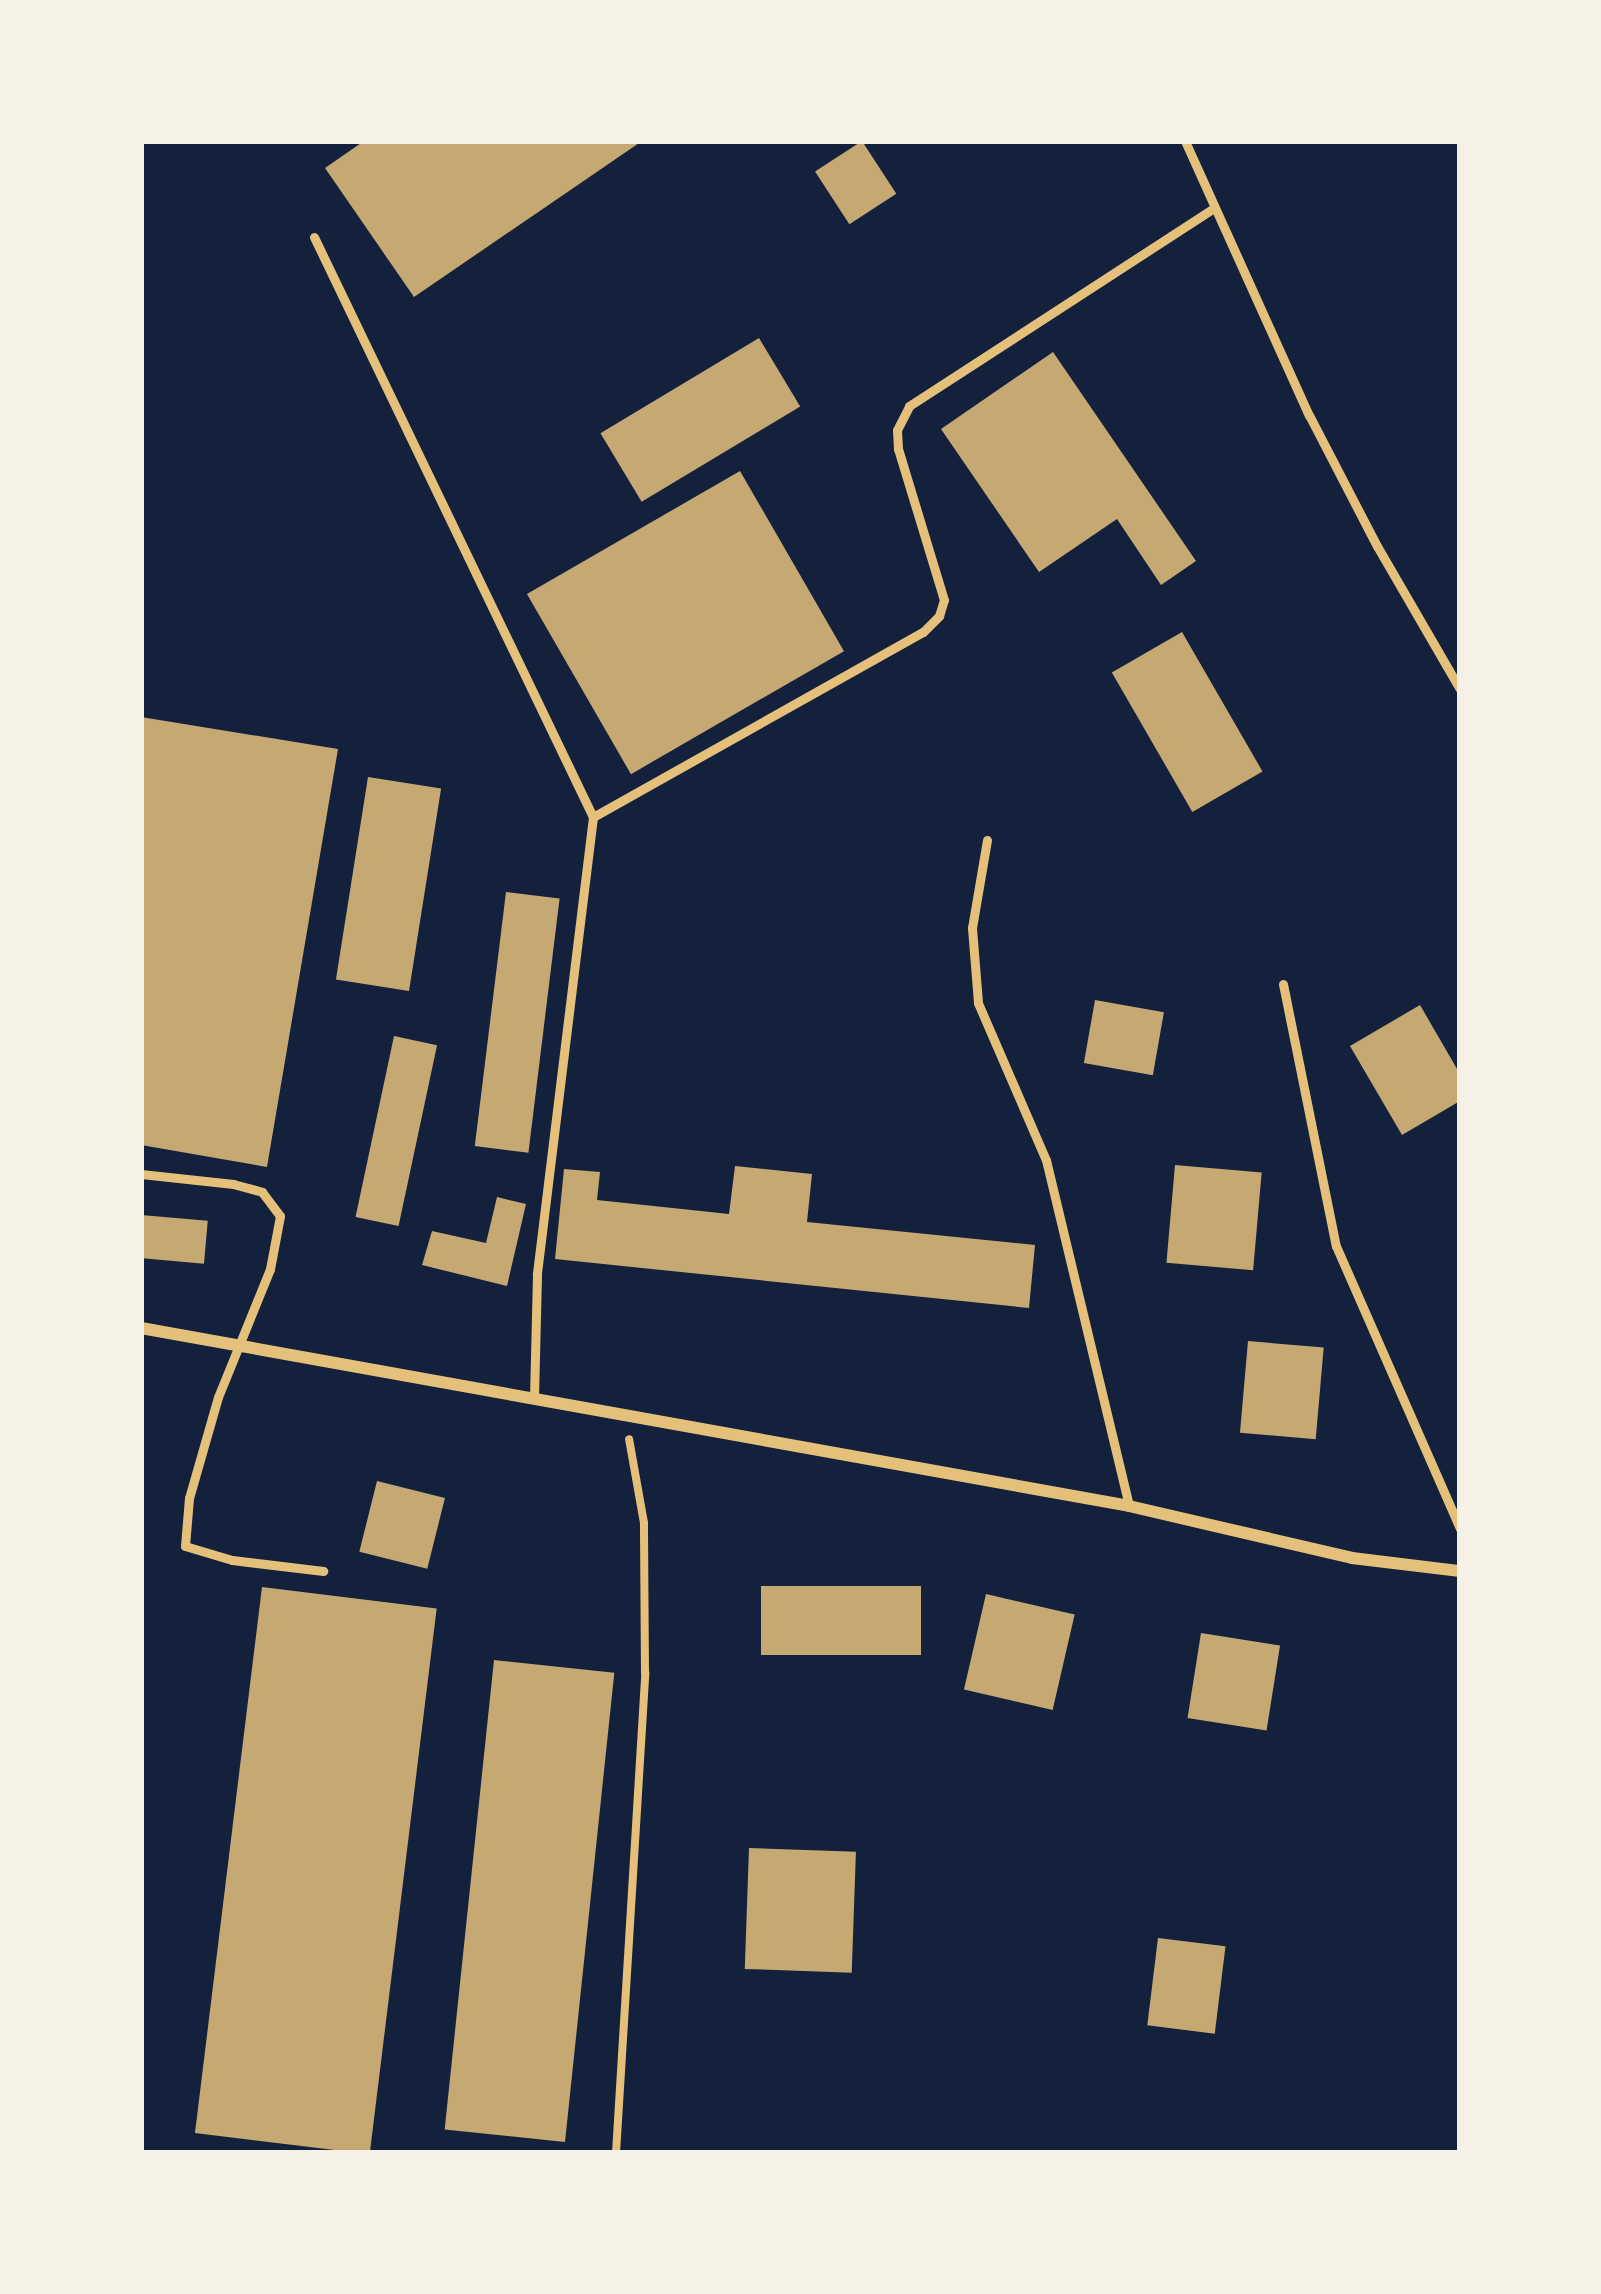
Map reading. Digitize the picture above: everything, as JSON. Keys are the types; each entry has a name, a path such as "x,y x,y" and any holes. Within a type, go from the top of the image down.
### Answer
{"street":[{"path":"141,1328 1129,1506 1352,1558 1460,1571"}],"lane":[{"path":"1185,141 1309,415 1377,546 1460,688"},
{"path":"593,817 923,632 939,616 944,600 898,448 897,430 909,406 1214,208"},
{"path":"314,237 593,817 537,1275 533,1397"},
{"path":"988,840 972,928 978,1003 1046,1160 1129,1506"},
{"path":"1283,984 1336,1246 1460,1529"},
{"path":"141,1174 233,1184 262,1192 280,1216 270,1269 236,1345 189,1498 185,1546 232,1560 323,1571"}],"path":[{"path":"616,2153 645,1673 644,1523 625,1414"}],"building":[{"path":"364,141 642,141 414,297 325,168"},
{"path":"862,141 896,194 849,224 815,171"},
{"path":"759,338 800,407 642,502 600,433"},
{"path":"1053,352 1196,561 1161,585 1117,519 1039,572 941,429"},
{"path":"740,471 844,651 631,774 527,594"},
{"path":"1182,632 1262,771 1192,812 1112,672"},
{"path":"141,717 338,749 267,1167 141,1145"},
{"path":"368,777 441,789 409,991 336,979"},
{"path":"506,892 560,899 528,1153 475,1146"},
{"path":"1095,1000 1164,1012 1153,1075 1084,1063"},
{"path":"1420,1005 1460,1074 1460,1101 1402,1135 1350,1046"},
{"path":"394,1036 437,1045 399,1226 356,1217"},
{"path":"1175,1165 1262,1173 1253,1270 1166,1263"},
{"path":"735,1166 812,1174 807,1222 1035,1245 1029,1308 555,1259 564,1169 600,1172 597,1200 729,1214"},
{"path":"497,1197 526,1204 507,1286 422,1265 432,1231 486,1243"},
{"path":"141,1215 208,1221 204,1264 141,1258"},
{"path":"1248,1341 1324,1348 1316,1439 1240,1433"},
{"path":"377,1481 445,1498 427,1569 359,1552"},
{"path":"761,1586 921,1586 921,1655 761,1655"},
{"path":"262,1587 437,1608 370,2153 195,2133"},
{"path":"986,1594 1075,1614 1053,1710 964,1689"},
{"path":"1201,1633 1280,1646 1267,1730 1188,1718"},
{"path":"494,1660 614,1673 565,2142 445,2129"},
{"path":"749,1848 856,1852 852,1973 745,1969"},
{"path":"1158,1938 1225,1946 1215,2034 1147,2025"}]}
